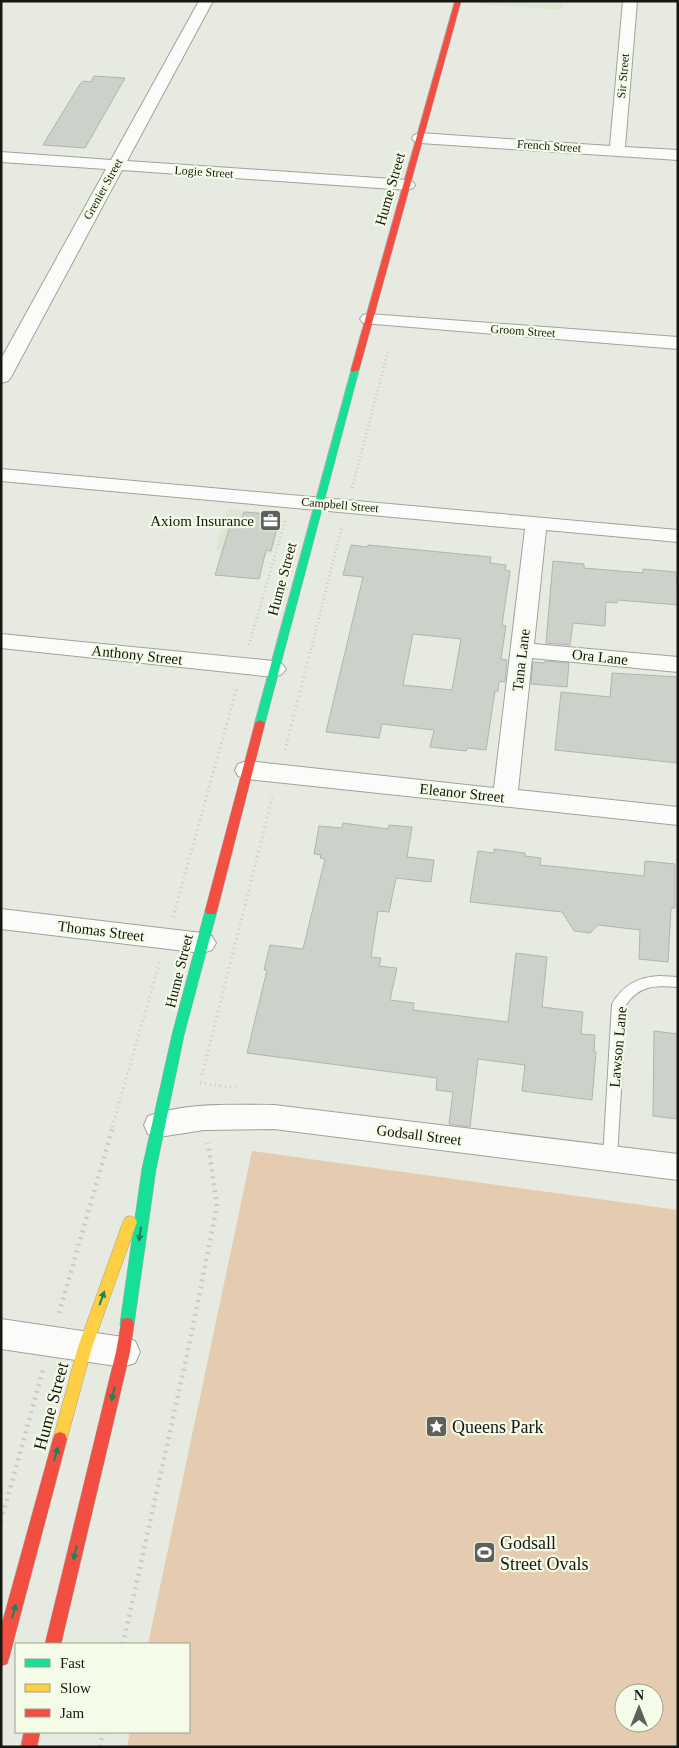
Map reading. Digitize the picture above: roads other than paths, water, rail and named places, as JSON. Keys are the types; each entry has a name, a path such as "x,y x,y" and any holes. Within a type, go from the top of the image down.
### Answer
{"street":[{"name":"Grenier Street","path":"1,377 206,1"},
{"name":"Hume Street","path":"53,1643 123,1352 149,1169 178,1035 318,503 458,1"},
{"name":"Sir Street","path":"617,150 630,1"},
{"name":"French Street","path":"420,138 678,155"},
{"name":"Logie Street","path":"1,157 407,185"},
{"name":"Groom Street","path":"369,319 678,342"},
{"name":"Campbell Street","path":"1,475 678,536"},
{"name":"Tana Lane","path":"505,798 536,523"},
{"name":"Anthony Street","path":"1,641 274,669"},
{"name":"Ora Lane","path":"523,650 678,665"},
{"name":"Eleanor Street","path":"247,770 678,816"},
{"name":"Thomas Street","path":"1,919 202,943"},
{"name":"Godsall Street","path":"159,1124 204,1118 274,1118 678,1167"},
{"name":"Hume Street","path":"1,1658 85,1347 149,1169"},
{"path":"1,1334 123,1352"},
{"path":"29,1747 32,1733"}],"lane":[{"name":"Lawson Lane","path":"610,1158 619,1004 624,994 633,987 645,982 658,980 678,982"}],"place":[{"name":"Axiom Insurance","path":"270,521"},
{"name":"Queens Park","path":"436,1427"},
{"name":"Godsall Street Ovals","path":"484,1553"}]}
